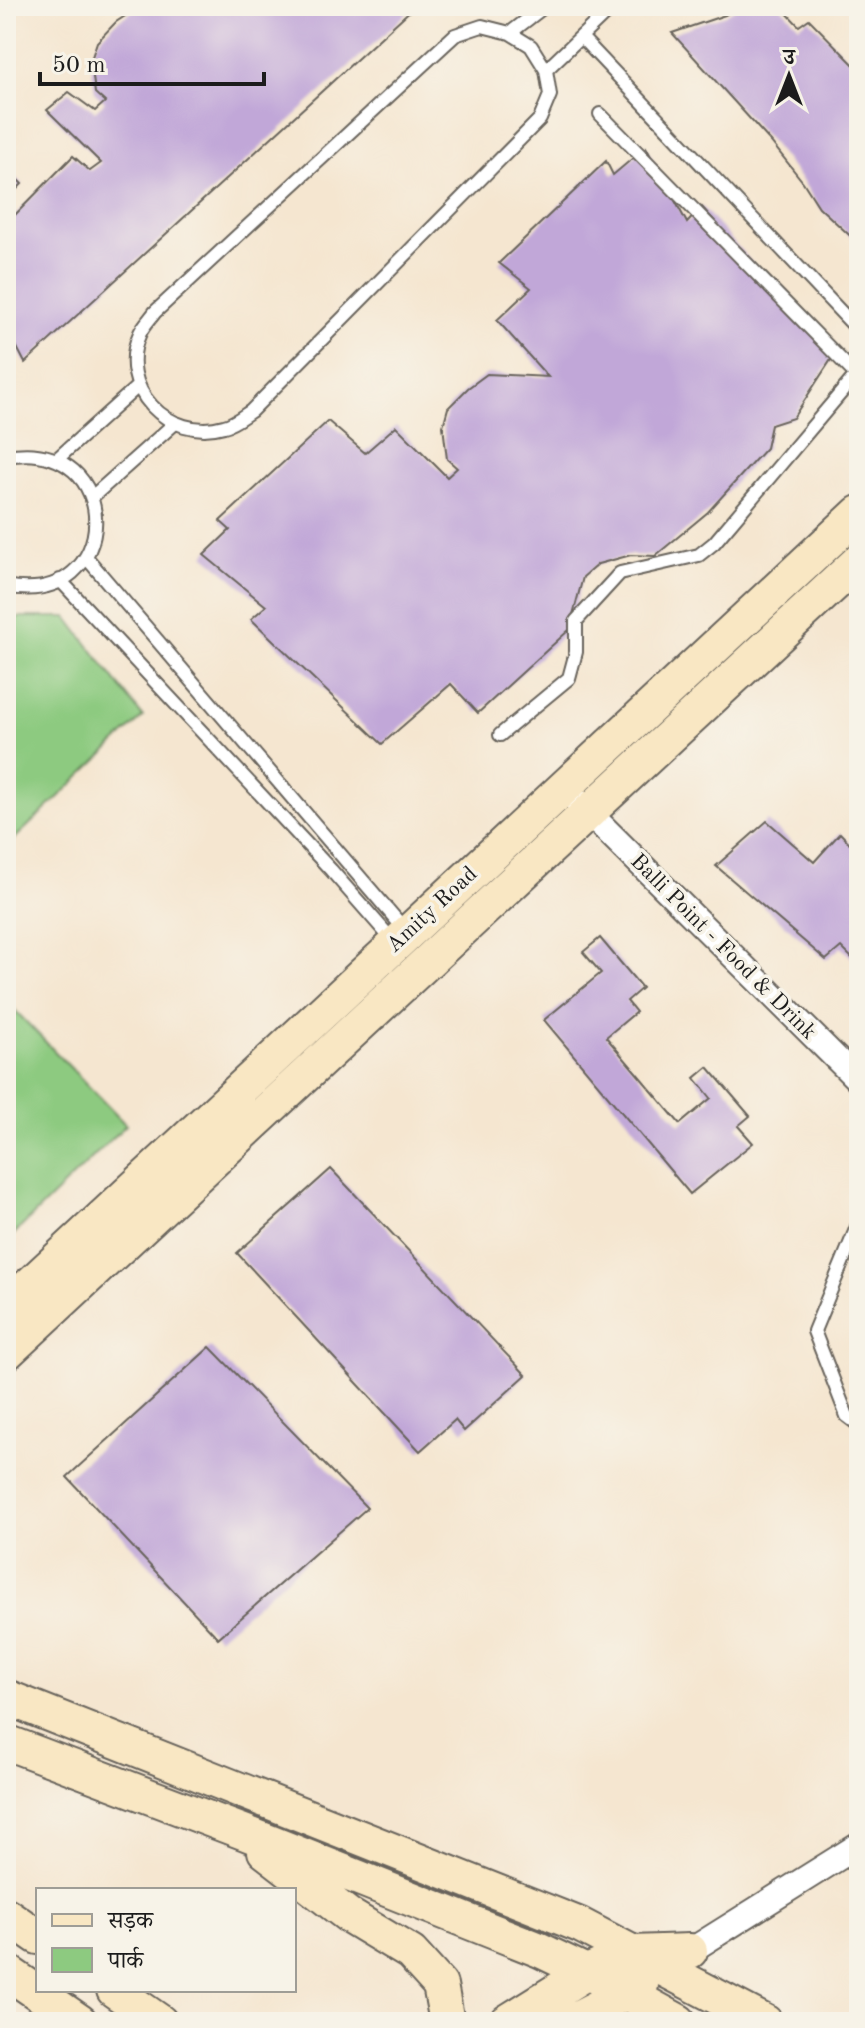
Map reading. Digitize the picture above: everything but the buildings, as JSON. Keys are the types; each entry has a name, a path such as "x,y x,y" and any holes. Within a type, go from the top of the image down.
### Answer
{"street":[{"name":"Amity Road","path":"6,1307 859,513"},
{"name":"Amity Road","path":"6,1353 859,561"},
{"name":"Balli Point - Food & Drink","path":"564,788 859,1081"},
{"path":"6,1697 580,1925 632,1953 679,1961 765,2022"},
{"path":"6,1742 525,1944 587,1972 676,2021"},
{"path":"246,1833 273,1860 348,1915 411,1953 440,1985 447,2022"},
{"path":"569,2022 679,1961 859,1845"},
{"path":"6,1915 36,1936"},
{"path":"507,2022 587,1972 632,1953"},
{"path":"6,1971 36,1992"},
{"path":"36,1992 80,2022"},
{"path":"117,1992 160,2022"}],"lane":[{"path":"546,70 613,6"},
{"path":"510,33 540,8"},
{"path":"482,26 510,33 531,46 546,70 550,95 540,119 251,411 227,426 202,430 174,424 153,410 138,386 134,361 140,333 155,312 455,35 482,26"},
{"path":"581,37 859,331"},
{"path":"500,735 569,678 576,652 576,621 620,573 699,555 714,543 857,376 600,114"},
{"path":"57,459 138,386"},
{"path":"92,497 174,424"},
{"path":"6,456 28,452 57,459 77,473 92,497 97,522 90,551 76,571 51,586 27,590 6,586"},
{"path":"86,557 402,939"},
{"path":"60,580 331,870 402,939"},
{"path":"859,1222 814,1331 847,1416 859,1425"}],"green space":[{"path":"6,617 67,617 143,717 6,847"},
{"path":"6,1001 126,1125 6,1242"}]}
